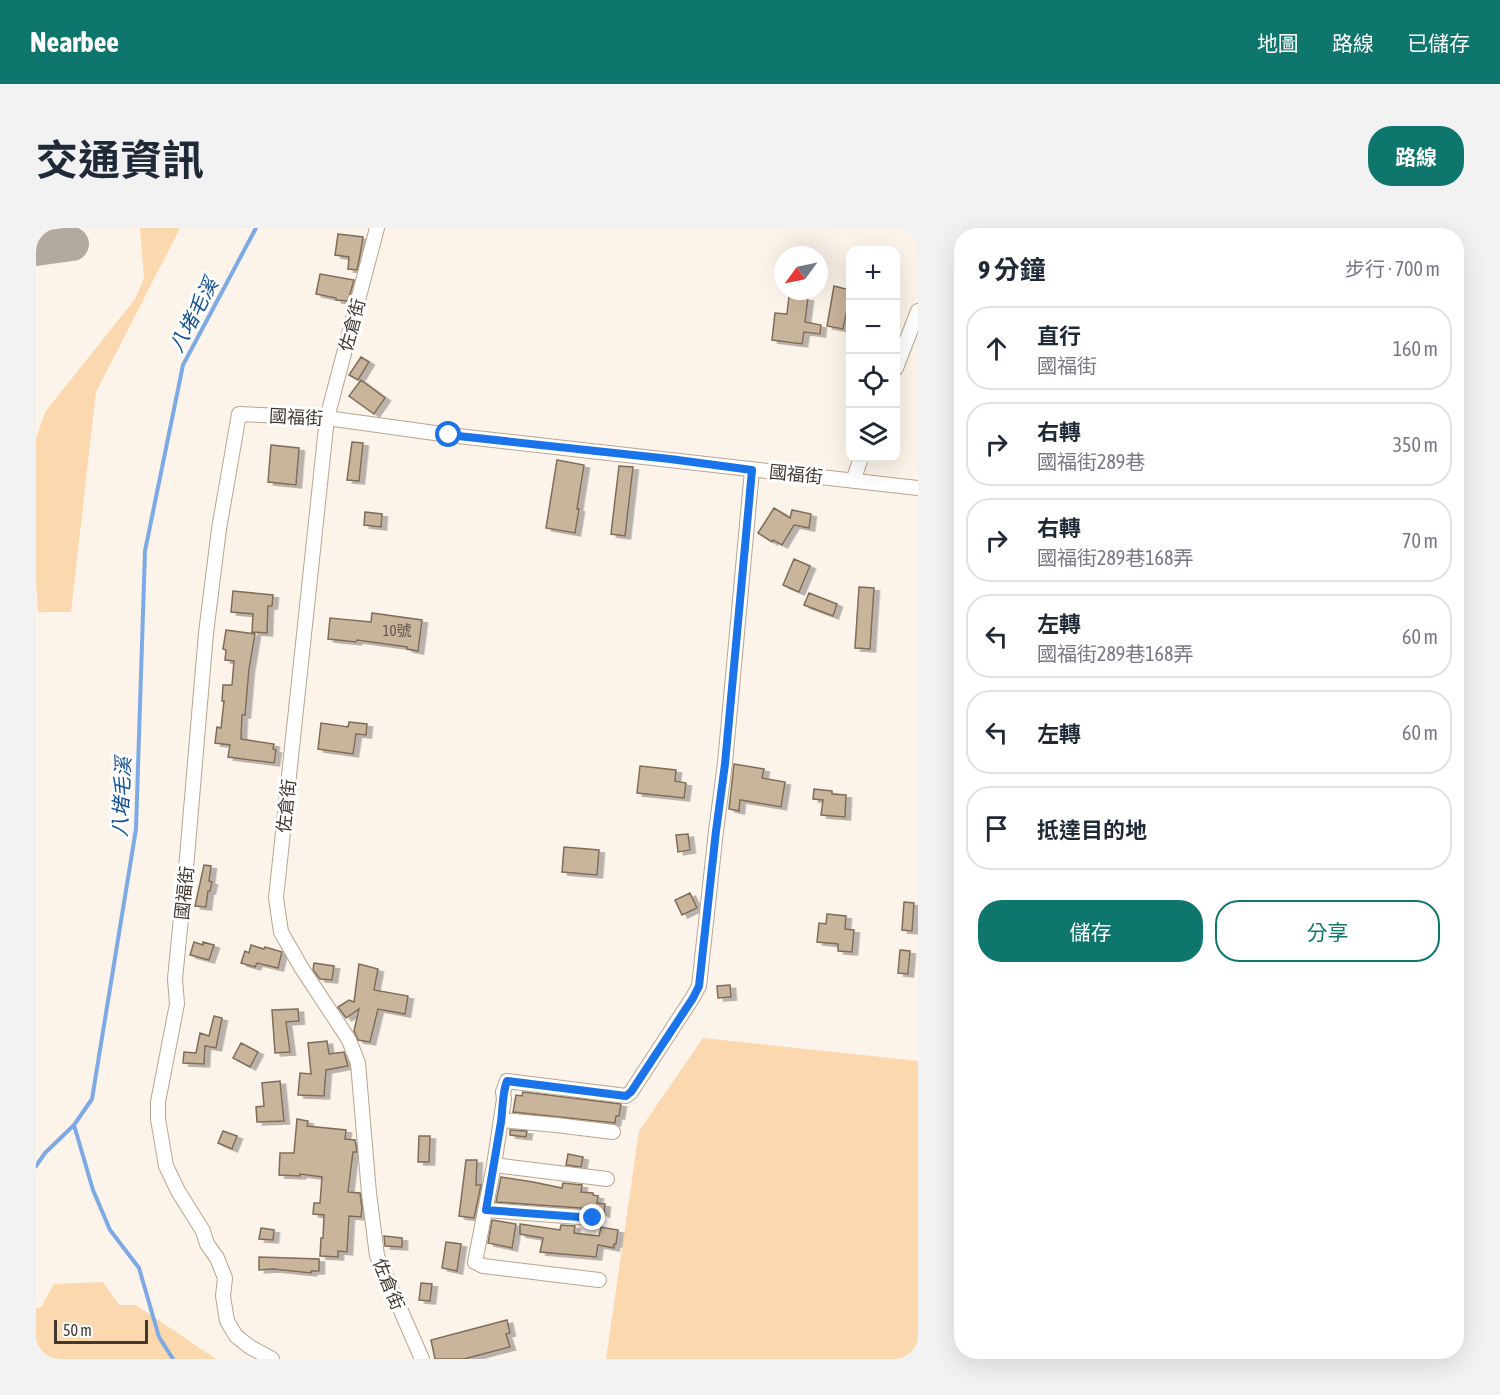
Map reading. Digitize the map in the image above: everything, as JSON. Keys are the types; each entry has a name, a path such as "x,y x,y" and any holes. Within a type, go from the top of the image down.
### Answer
{"street":[{"name":"佐倉街","path":"377,228 327,418 276,898 280,932 349,1040 358,1063 376,1256 422,1359"},
{"path":"900,357 918,310"},
{"name":"國福街","path":"272,1359 236,1336 227,1321 223,1296 225,1278 217,1258 207,1244 203,1231 178,1191 166,1166 158,1119 158,1102 177,1004 175,979 206,633 219,529 239,414 327,418 449,435 918,488"},
{"path":"853,481 860,462"},
{"path":"599,1280 483,1266 475,1262 494,1165 504,1100 503,1092 507,1081 626,1096 631,1092 699,986 725,764 752,470"},
{"path":"501,1120 613,1132"},
{"path":"494,1165 608,1179"},
{"path":"486,1210 593,1218"}],"shaded area":[{"path":"140,228 180,228 96,392 71,612 38,612 36,439 45,412 135,299 144,278"},
{"path":"703,1038 918,1061 918,1359 606,1359 639,1131"},
{"path":"103,1282 119,1305 136,1305 216,1359 36,1359 36,1308 41,1307 54,1284"}],"building":[{"path":"338,234 363,237 357,270 348,269 349,257 335,255"},
{"path":"320,274 354,280 348,301 316,294"},
{"path":"834,286 846,289 846,314 843,329 827,326"},
{"path":"789,300 808,300 805,322 821,325 820,334 804,332 802,344 772,340 775,313 787,314"},
{"path":"361,357 369,362 358,380 349,375"},
{"path":"361,380 385,398 374,414 349,396"},
{"path":"352,442 363,443 359,481 347,480"},
{"path":"271,445 299,448 296,485 268,482"},
{"path":"557,460 584,465 575,533 546,528"},
{"path":"619,466 633,467 625,536 611,534"},
{"path":"774,508 790,518 792,510 811,514 809,528 794,525 782,545 773,540 772,542 758,533"},
{"path":"365,512 382,514 381,527 364,525"},
{"path":"794,559 810,566 799,592 783,585"},
{"path":"859,587 874,588 870,649 855,648"},
{"path":"233,591 273,595 272,606 268,606 267,633 252,632 253,614 231,612"},
{"path":"809,593 837,604 833,616 804,605"},
{"path":"372,613 422,620 418,651 407,649 407,647 357,640 356,642 328,639 330,618 371,622"},
{"path":"226,630 255,634 245,715 242,715 241,739 274,744 273,749 276,750 274,763 228,757 230,745 215,743 217,727 221,728 223,685 232,685 234,661 225,660 226,650 223,649"},
{"path":"349,722 367,724 366,735 356,734 353,754 318,749 321,723 348,727"},
{"path":"734,764 764,769 762,778 785,782 781,807 740,800 739,811 729,809"},
{"path":"640,766 676,770 675,781 686,783 684,798 637,793"},
{"path":"814,789 846,795 845,817 821,815 823,800 813,799"},
{"path":"688,834 690,850 678,852 676,835"},
{"path":"564,847 599,850 597,875 562,872"},
{"path":"204,865 211,866 209,881 212,882 206,907 195,906"},
{"path":"690,893 697,908 682,915 675,900"},
{"path":"904,902 914,903 912,931 902,930"},
{"path":"827,914 846,916 845,929 854,930 852,952 838,951 838,944 817,942 819,923 826,924"},
{"path":"194,942 214,945 209,960 190,955"},
{"path":"251,945 282,952 278,968 257,963 255,967 241,963 245,951 249,953"},
{"path":"900,950 910,951 908,974 898,973"},
{"path":"314,963 334,966 332,980 320,979 313,970"},
{"path":"359,964 378,969 374,990 408,996 405,1014 378,1009 370,1042 358,1040 354,1031 359,1009 346,1018 338,1007 349,1000 354,1002"},
{"path":"730,985 731,997 718,998 717,986"},
{"path":"298,1009 299,1021 286,1022 290,1052 275,1053 272,1010"},
{"path":"214,1016 222,1018 216,1048 205,1046 204,1064 183,1063 184,1052 196,1053 200,1033 209,1036"},
{"path":"327,1041 329,1054 344,1052 348,1066 326,1070 324,1096 298,1095 300,1073 311,1074 308,1043"},
{"path":"241,1043 258,1052 250,1067 233,1058"},
{"path":"280,1081 284,1121 257,1122 256,1107 264,1106 262,1083"},
{"path":"523,1092 621,1104 619,1116 616,1116 615,1123 513,1112 516,1095 522,1096"},
{"path":"297,1119 308,1121 307,1126 346,1130 345,1139 355,1140 357,1152 353,1152 348,1192 360,1193 361,1217 349,1216 347,1252 338,1251 338,1257 320,1256 324,1215 313,1214 314,1203 320,1203 322,1177 300,1174 300,1176 279,1175 280,1153 294,1153"},
{"path":"510,1130 527,1131 526,1137 510,1135"},
{"path":"223,1131 237,1136 232,1149 218,1143"},
{"path":"419,1136 430,1136 429,1162 418,1162"},
{"path":"568,1154 583,1157 581,1167 566,1165"},
{"path":"466,1160 477,1160 476,1185 481,1185 474,1218 459,1216"},
{"path":"501,1177 562,1188 563,1183 582,1185 581,1192 593,1193 598,1196 597,1203 605,1204 604,1214 594,1209 496,1202"},
{"path":"492,1220 516,1224 512,1248 488,1243"},
{"path":"520,1224 560,1230 561,1225 575,1226 574,1233 599,1236 601,1227 618,1230 614,1248 598,1245 596,1257 540,1252 543,1238 520,1234"},
{"path":"261,1228 274,1230 273,1240 259,1239"},
{"path":"384,1236 402,1238 402,1247 385,1246"},
{"path":"446,1242 461,1244 457,1271 442,1268"},
{"path":"259,1257 319,1259 319,1271 311,1271 311,1273 273,1269 259,1270"},
{"path":"421,1283 432,1284 430,1301 419,1300"},
{"path":"507,1320 510,1333 506,1334 510,1347 464,1359 435,1359 431,1340"}],"waterway":[{"name":"八堵毛溪","path":"173,1359 159,1337 139,1268 110,1230 93,1190 74,1125 92,1099 136,829 145,551 183,365 256,228"},
{"path":"36,1166 45,1153 74,1125"}],"taxiway":[{"path":"36,249 72,244"}],"route":[{"path":"449,435 752,470 725,764 699,986 631,1092 626,1096 507,1081 503,1092 504,1100 486,1210 593,1218"}]}
